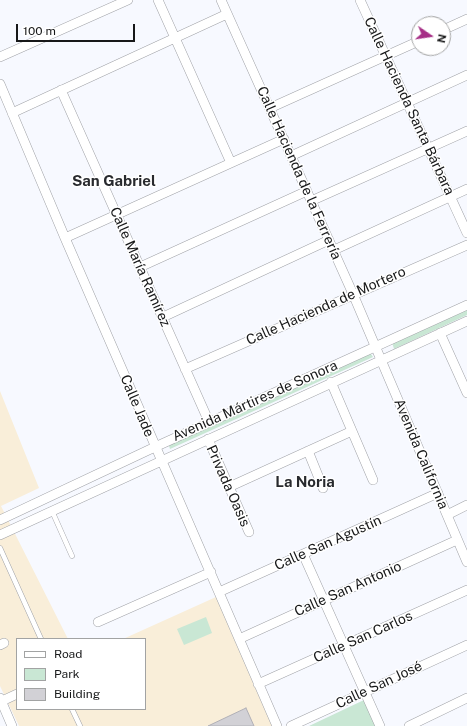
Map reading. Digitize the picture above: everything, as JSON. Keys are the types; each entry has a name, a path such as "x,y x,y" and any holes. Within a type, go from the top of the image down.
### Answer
{"street":[{"path":"0,57 128,0"},
{"path":"158,0 232,163"},
{"name":"Calle Hacienda de la Ferrería","path":"221,0 376,346"},
{"name":"Calle Hacienda Santa Bárbara","path":"362,0 407,103 467,233"},
{"path":"12,113 228,14"},
{"path":"451,26 467,19"},
{"path":"270,108 411,45"},
{"path":"291,156 467,75"},
{"name":"Calle Jade","path":"0,84 155,447 211,572 277,726"},
{"name":"Calle María Ramírez","path":"61,90 209,422"},
{"path":"312,201 467,131"},
{"path":"65,238 284,139"},
{"path":"334,250 467,189"},
{"path":"140,267 307,191"},
{"path":"163,317 329,240"},
{"name":"Calle Hacienda de Mortero","path":"185,368 467,245"},
{"name":"Avenida Mártires de Sonora","path":"0,520 209,422 467,305"},
{"name":"Avenida Mártires de Sonora","path":"0,535 331,382 467,321"},
{"path":"440,333 467,393"},
{"name":"Avenida California","path":"376,346 467,562"},
{"path":"331,382 373,480"},
{"path":"229,487 352,431"},
{"name":"Privada Oasis","path":"208,439 249,532"},
{"path":"308,451 323,488"},
{"name":"Calle San Agustín","path":"219,592 438,493"},
{"path":"447,515 467,505"},
{"name":"Calle San Antonio","path":"239,639 457,540"},
{"path":"303,554 380,726"},
{"path":"98,622 211,572"},
{"name":"Calle San Carlos","path":"258,684 467,590"},
{"name":"Calle San José","path":"291,726 467,644"},
{"path":"12,726 0,700 16,694"},
{"path":"409,726 467,698"}],"lane":[{"path":"52,511 72,556"},
{"path":"0,548 41,638"},
{"path":"72,710 80,726"}],"shaded area":[{"path":"0,391 39,488 1,506 67,638 16,638 16,710 146,710 146,638 125,638 216,597 272,726 19,726 0,686"}],"green space":[{"path":"467,308 467,315 394,349 392,342"},
{"path":"369,351 373,357 170,449 168,443"},
{"path":"206,617 212,633 184,645 177,629"},
{"path":"364,700 376,726 309,726"}],"building":[{"path":"246,708 254,726 208,726"}],"district":[{"name":"San Gabriel","path":"114,181"},
{"name":"La Noria","path":"305,482"}]}
